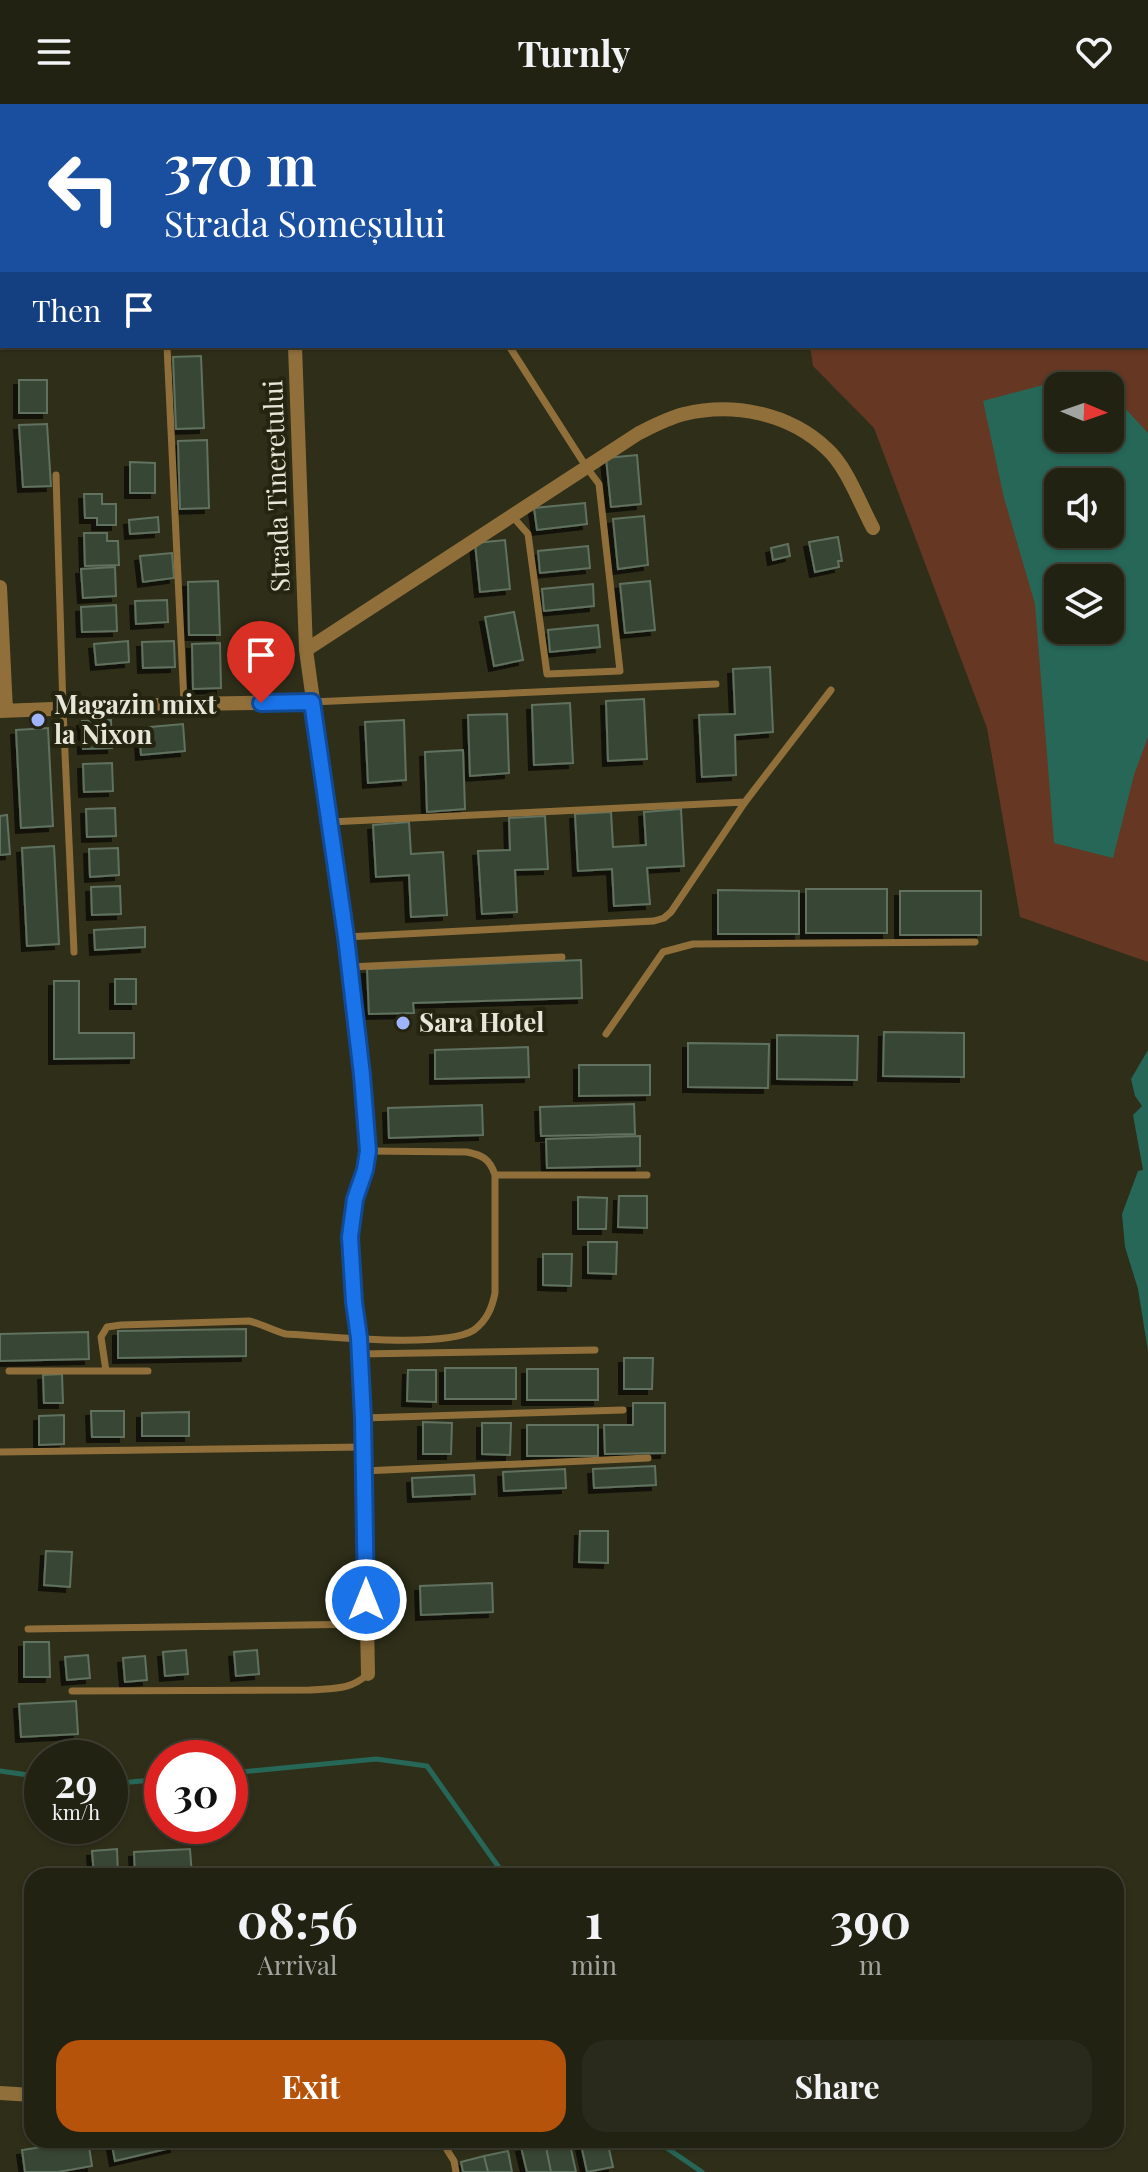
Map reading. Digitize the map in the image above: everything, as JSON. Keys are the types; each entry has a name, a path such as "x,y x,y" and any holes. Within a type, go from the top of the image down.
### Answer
{"street":[{"name":"Strada Tineretului","path":"295,348 306,650 346,937 368,1151 355,1199 350,1237 363,1418 368,1674"},
{"path":"306,650 639,433 681,414 717,409 753,411 787,421 828,449 873,528"},
{"path":"0,587 3,711 312,702"},
{"path":"0,2093 24,2094"}],"lane":[{"path":"167,348 184,704"},
{"path":"510,348 599,484 620,671 547,674 528,534 513,517"},
{"path":"56,475 74,952"},
{"path":"312,702 716,684"},
{"path":"346,937 664,918 745,802 831,690"},
{"path":"330,822 745,802"},
{"path":"606,1034 663,952 693,944 975,942"},
{"path":"349,967 562,957"},
{"path":"106,1371 101,1337 107,1327 121,1325 249,1321 286,1334 435,1340 472,1331 492,1308 495,1293 495,1175 491,1163 481,1155 467,1152 368,1151"},
{"path":"495,1175 647,1175"},
{"path":"360,1354 595,1350"},
{"path":"9,1371 148,1371"},
{"path":"363,1418 623,1410"},
{"path":"0,1452 364,1447"},
{"path":"363,1471 648,1458"},
{"path":"28,1629 366,1624"},
{"path":"72,1691 310,1690 356,1685 368,1674"},
{"path":"446,2148 456,2172"}],"shaded area":[{"path":"810,348 1148,348 1148,962 1020,917 987,728 874,428 813,366"}],"water":[{"path":"1044,385 1044,452 1124,452 1124,407 1148,433 1148,737 1134,775 1113,858 1054,843 1035,604 1004,498 983,401"},
{"path":"1148,1050 1148,1351 1138,1289 1125,1247 1122,1214 1138,1171 1143,1170 1133,1115 1142,1106 1135,1096 1131,1079"}],"building":[{"path":"201,356 204,428 176,429 173,357"},
{"path":"19,380 47,380 47,413 19,413"},
{"path":"47,424 51,486 23,487 19,425"},
{"path":"207,440 209,508 180,509 178,441"},
{"path":"637,455 641,504 611,507 606,458"},
{"path":"130,462 155,463 155,493 130,493"},
{"path":"84,494 102,494 102,504 116,504 116,525 97,525 97,518 85,518"},
{"path":"585,503 587,524 537,530 534,508"},
{"path":"644,516 648,565 618,569 613,519"},
{"path":"158,517 159,532 130,534 129,520"},
{"path":"84,533 107,533 107,541 118,541 119,565 85,566"},
{"path":"838,537 842,561 838,561 839,567 815,572 809,542"},
{"path":"505,540 510,589 480,592 475,543"},
{"path":"788,544 790,556 773,560 771,548"},
{"path":"588,546 590,568 540,573 538,551"},
{"path":"172,553 174,578 143,582 140,556"},
{"path":"115,567 116,596 83,598 81,569"},
{"path":"218,581 220,635 189,635 188,582"},
{"path":"650,581 655,630 625,633 620,584"},
{"path":"593,584 594,606 544,611 542,589"},
{"path":"167,600 168,622 136,624 135,601"},
{"path":"116,605 117,631 82,632 81,607"},
{"path":"514,612 523,660 494,666 485,617"},
{"path":"598,625 600,647 550,652 548,630"},
{"path":"128,641 129,662 96,665 94,644"},
{"path":"174,641 175,667 143,668 142,642"},
{"path":"220,643 221,688 193,689 192,644"},
{"path":"770,667 773,732 735,735 736,775 702,777 699,715 735,714 733,669"},
{"path":"644,699 647,759 608,761 606,701"},
{"path":"570,703 573,763 534,765 532,705"},
{"path":"507,714 509,773 470,776 468,715"},
{"path":"111,720 112,748 83,749 82,721"},
{"path":"404,720 406,780 368,783 365,722"},
{"path":"183,724 185,751 141,755 139,728"},
{"path":"48,728 53,826 21,828 16,730"},
{"path":"463,750 465,809 427,812 425,752"},
{"path":"112,763 113,791 84,792 83,764"},
{"path":"115,808 116,836 87,837 86,809"},
{"path":"681,809 684,866 647,868 650,904 614,906 612,869 578,871 575,814 611,812 613,847 646,845 644,812"},
{"path":"7,815 10,854 0,855 0,816"},
{"path":"545,816 548,869 515,870 517,912 482,914 478,851 510,850 509,818"},
{"path":"409,822 411,854 443,852 447,915 411,917 409,875 376,877 373,825"},
{"path":"54,846 59,944 27,946 22,848"},
{"path":"118,848 119,875 90,877 89,849"},
{"path":"120,886 121,914 92,915 91,887"},
{"path":"806,889 887,889 887,933 806,933"},
{"path":"718,890 799,891 799,934 718,934"},
{"path":"900,891 981,891 981,935 900,935"},
{"path":"145,927 145,947 95,950 94,930"},
{"path":"581,960 582,998 413,1003 414,1013 369,1014 367,969"},
{"path":"115,979 136,979 136,1004 115,1004"},
{"path":"54,981 79,981 79,1033 134,1033 134,1058 54,1059"},
{"path":"884,1032 964,1033 964,1077 883,1076"},
{"path":"777,1035 858,1036 857,1080 777,1079"},
{"path":"688,1043 769,1044 768,1088 688,1087"},
{"path":"528,1047 529,1077 435,1079 435,1050"},
{"path":"579,1065 650,1065 650,1095 579,1096"},
{"path":"634,1104 635,1134 541,1136 540,1107"},
{"path":"482,1105 483,1135 389,1138 388,1108"},
{"path":"640,1136 640,1166 547,1168 546,1139"},
{"path":"619,1196 647,1196 647,1228 618,1227"},
{"path":"578,1197 607,1198 606,1229 578,1229"},
{"path":"588,1242 617,1242 616,1274 588,1273"},
{"path":"543,1254 572,1254 571,1286 543,1285"},
{"path":"246,1329 246,1356 118,1358 118,1331"},
{"path":"88,1332 89,1359 0,1361 0,1334"},
{"path":"624,1358 653,1358 652,1389 624,1389"},
{"path":"445,1368 516,1368 516,1399 445,1399"},
{"path":"527,1369 598,1369 598,1400 527,1400"},
{"path":"408,1370 436,1370 436,1402 407,1401"},
{"path":"62,1374 63,1403 44,1403 43,1375"},
{"path":"633,1403 665,1403 665,1453 605,1454 604,1425 633,1425"},
{"path":"91,1411 124,1411 124,1437 92,1437"},
{"path":"189,1412 189,1436 142,1436 142,1413"},
{"path":"64,1415 64,1444 39,1445 39,1416"},
{"path":"423,1422 452,1423 451,1454 423,1454"},
{"path":"482,1423 511,1423 510,1455 482,1454"},
{"path":"527,1425 598,1425 598,1456 527,1456"},
{"path":"655,1466 656,1485 594,1488 593,1469"},
{"path":"565,1469 566,1488 504,1491 503,1472"},
{"path":"474,1475 475,1494 413,1497 412,1478"},
{"path":"580,1531 608,1531 608,1563 579,1562"},
{"path":"46,1551 72,1552 70,1587 44,1585"},
{"path":"492,1583 493,1612 421,1615 420,1586"},
{"path":"24,1642 49,1642 50,1677 24,1677"},
{"path":"186,1650 188,1674 165,1676 163,1652"},
{"path":"257,1650 259,1674 236,1676 234,1652"},
{"path":"88,1655 90,1678 67,1680 65,1657"},
{"path":"145,1656 147,1680 125,1682 123,1658"},
{"path":"76,1701 78,1734 21,1737 19,1704"},
{"path":"117,1849 118,1868 93,1868 92,1851"},
{"path":"190,1849 191,1868 135,1868 134,1852"},
{"path":"89,2148 92,2166 58,2172 25,2172 22,2150"},
{"path":"113,2148 171,2148 115,2161"},
{"path":"521,2148 546,2148 551,2172 527,2172"},
{"path":"546,2148 571,2148 576,2172 551,2172"},
{"path":"582,2148 609,2148 613,2167 587,2172"},
{"path":"508,2151 512,2172 488,2172 484,2156"},
{"path":"484,2156 488,2172 463,2172 461,2162"}],"waterway":[{"path":"248,1771 376,1759 427,1766 499,1868"},
{"path":"0,1771 24,1774"},
{"path":"128,1782 144,1781"},
{"path":"667,2148 702,2172"}],"place":[{"name":"Magazin mixt la Nixon","path":"38,720"},
{"name":"Sara Hotel","path":"403,1023"}],"route":[{"path":"261,703 312,702 362,1075 368,1151 355,1199 350,1237 363,1418 366,1600"}]}
